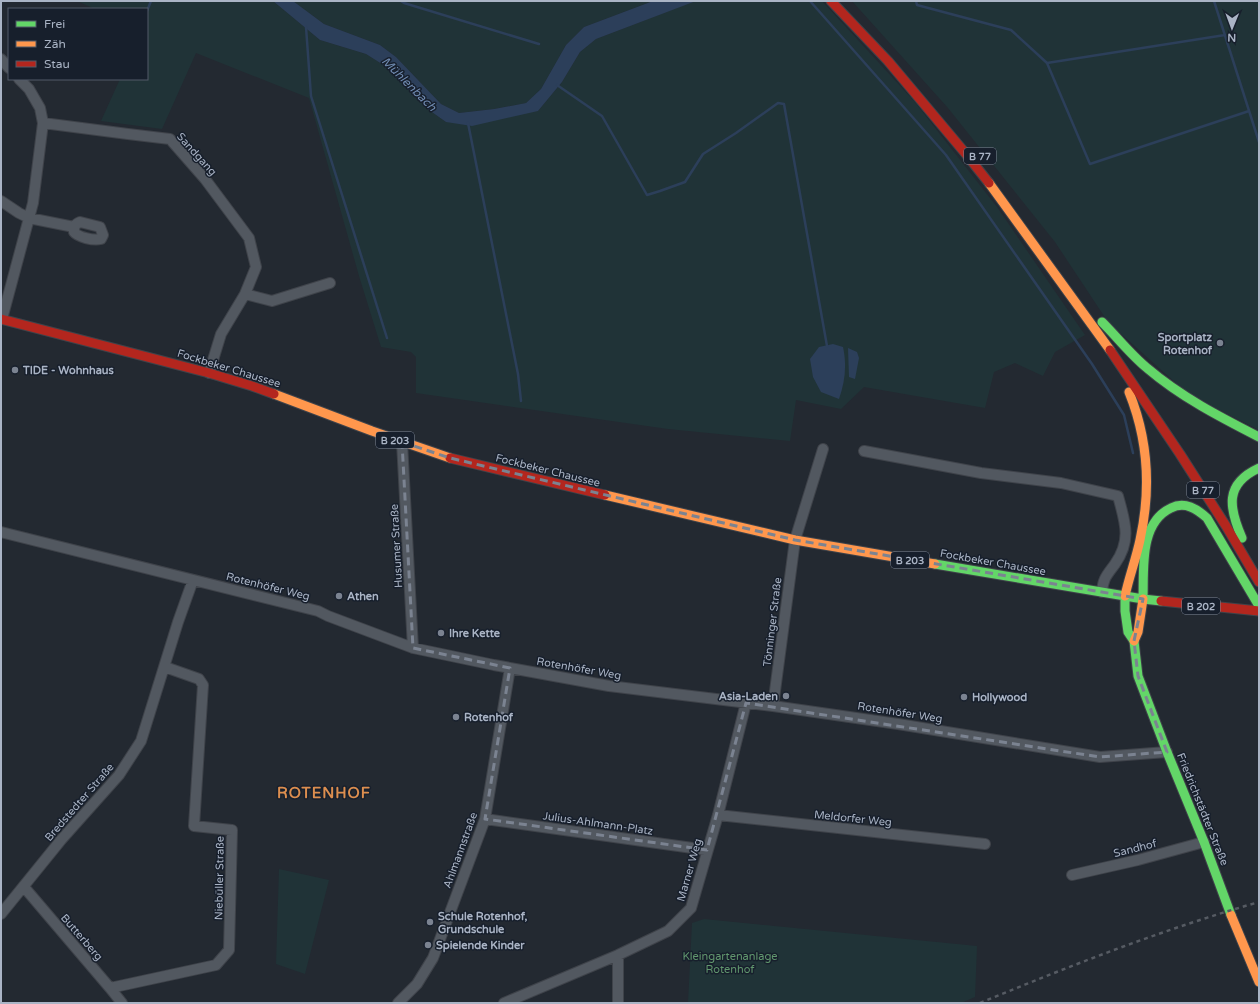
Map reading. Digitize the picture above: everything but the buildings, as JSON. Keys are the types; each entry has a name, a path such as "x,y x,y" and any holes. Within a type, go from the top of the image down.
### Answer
{"main road":[{"name":"B 77","path":"832,1 888,61 966,154 1005,204 1094,331 1113,354 1180,454 1226,526 1259,582"},
{"name":"Fockbeker Chaussee","path":"2,319 209,373 252,386 402,442 450,458 795,540 1143,599 1259,611"},
{"name":"B 77","path":"1180,454 1152,402 1100,319 1155,376 1200,406 1259,437"},
{"name":"Friedrichstädter Straße","path":"1094,331 1124,381 1131,396 1144,440 1146,458 1146,495 1140,541 1128,580 1125,596 1125,611 1128,632 1134,641 1138,676 1259,982"},
{"path":"1259,468 1246,474 1236,486 1232,506 1236,525 1259,573"},
{"name":"Friedrichstädter Straße","path":"1134,641 1138,632 1143,599 1148,537 1152,523 1157,516 1167,508 1180,505 1191,506 1199,510 1207,518 1259,606"}],"street":[{"path":"1,59 8,67"},
{"path":"2,319 33,203 43,123 40,108 29,89 20,80"},
{"name":"Sandgang","path":"43,123 170,139 205,179 250,238 256,267 245,294 220,334 209,373"},
{"path":"1,201 29,218 74,227"},
{"path":"245,294 272,301 330,283"},
{"name":"Husumer Straße","path":"402,442 413,648"},
{"name":"Tönninger Straße","path":"773,706 795,540 823,449"},
{"path":"864,451 981,473 1061,483 1118,496 1126,526 1125,543 1121,554 1106,575 1102,592"},
{"name":"Rotenhöfer Weg","path":"1,532 318,611 413,648 510,668 609,686 773,706 898,724 1100,757 1167,752"},
{"name":"Bredstedter Straße","path":"1,914 61,840 119,775 141,741 178,622 193,580"},
{"name":"Niebüller Straße","path":"110,988 216,965 229,950 232,830 194,826 203,685 199,679 164,667"},
{"name":"Ahlmannstraße","path":"398,1003 417,984 433,958 485,819 510,668"},
{"name":"Marner Weg","path":"504,1003 618,955 668,931 691,908 718,815 746,703"},
{"name":"Meldorfer Weg","path":"718,815 985,844"},
{"name":"Julius-Ahlmann-Platz","path":"485,819 707,850"},
{"name":"Sandhof","path":"1072,875 1138,860 1204,842"},
{"name":"Butterberg","path":"24,887 122,1003"},
{"path":"618,955 618,1003"}],"highlighted area":[{"path":"402,442 450,458 795,540 1143,599 1134,641 1138,676 1167,752 1100,757 746,703 707,850 485,819 510,668 413,648"}],"green space":[{"path":"77,1 273,1 320,40 366,54 385,66 429,110 446,122 538,111 562,82 580,52 596,39 695,1 822,1 914,101 997,207 1085,335 1055,352 1043,376 1015,363 994,372 985,408 864,387 841,409 796,400 790,441 668,429 416,393 416,357 411,352 381,347 359,276 309,98 196,53 162,129 101,121 120,80 148,80 148,8 93,8"},
{"path":"293,1 653,1 584,27 566,45 541,89 526,103 494,109 459,113 441,104 396,57 380,45 324,24"},
{"path":"852,1 1259,1 1259,430 1189,395 1108,322 1055,242 948,108"},
{"path":"279,869 329,880 305,974 276,964"},
{"name":"Kleingartenanlage Rotenhof","path":"704,919 977,946 975,997 961,1003 688,1003 692,923"}],"water":[{"name":"Mühlenbach","path":"273,1 293,1 324,24 380,45 396,57 441,104 459,113 494,109 526,103 541,89 566,45 584,27 653,1 696,1 596,39 580,52 562,82 538,111 472,126 446,122 429,110 385,66 366,54 320,40"},
{"path":"833,344 843,347 845,360 843,386 839,399 821,392 813,377 810,359 819,347"},
{"path":"848,348 857,352 859,358 855,379 849,377"}],"waterway":[{"path":"148,8 151,1"},
{"path":"401,1 539,44"},
{"path":"810,1 946,155 1092,364 1124,415 1133,453"},
{"path":"916,1 917,5 1011,30 1047,63 1090,164 1249,111"},
{"path":"1214,1 1259,142"},
{"path":"306,27 311,96 387,338"},
{"path":"1047,63 1225,35"},
{"path":"557,85 602,116 647,195 685,182 703,154 778,103 784,104 827,346"},
{"path":"468,123 518,374 521,401"}],"railway":[{"path":"980,1003 1118,948 1259,902"}],"traffic: fast":[{"path":"1102,322 1135,357 1173,388 1201,406 1259,437"},
{"path":"1242,538 1234,517 1232,498 1240,481 1248,474 1259,468"},
{"path":"1143,599 1145,548 1148,535 1153,524 1161,515 1171,508 1181,505 1195,509 1207,518 1259,606"},
{"path":"935,564 1161,601"},
{"path":"1125,596 1125,611 1128,632 1134,641 1138,676 1204,842 1231,915"}],"traffic: slow":[{"path":"989,183 1110,350"},
{"path":"1125,596 1140,540 1146,502 1146,465 1144,446 1129,392"},
{"path":"274,394 372,431 450,458"},
{"path":"605,495 795,540 935,564"},
{"path":"1134,641 1138,632 1143,599"},
{"path":"1231,915 1259,982"}],"traffic: jam":[{"path":"831,1 888,61 989,183"},
{"path":"1,319 209,373 274,394"},
{"path":"1110,350 1180,454"},
{"path":"1180,454 1226,526 1259,582"},
{"path":"450,458 605,495"},
{"path":"1161,601 1259,611"}],"place":[{"name":"Sportplatz Rotenhof","path":"1220,343"},
{"name":"TIDE - Wohnhaus","path":"15,370"},
{"name":"Athen","path":"339,596"},
{"name":"Ihre Kette","path":"441,633"},
{"name":"Asia-Laden","path":"786,696"},
{"name":"Hollywood","path":"964,697"},
{"name":"Rotenhof","path":"456,717"},
{"name":"Schule Rotenhof, Grundschule","path":"430,922"},
{"name":"Spielende Kinder","path":"428,945"}],"district":[{"name":"ROTENHOF","path":"324,793"}]}
